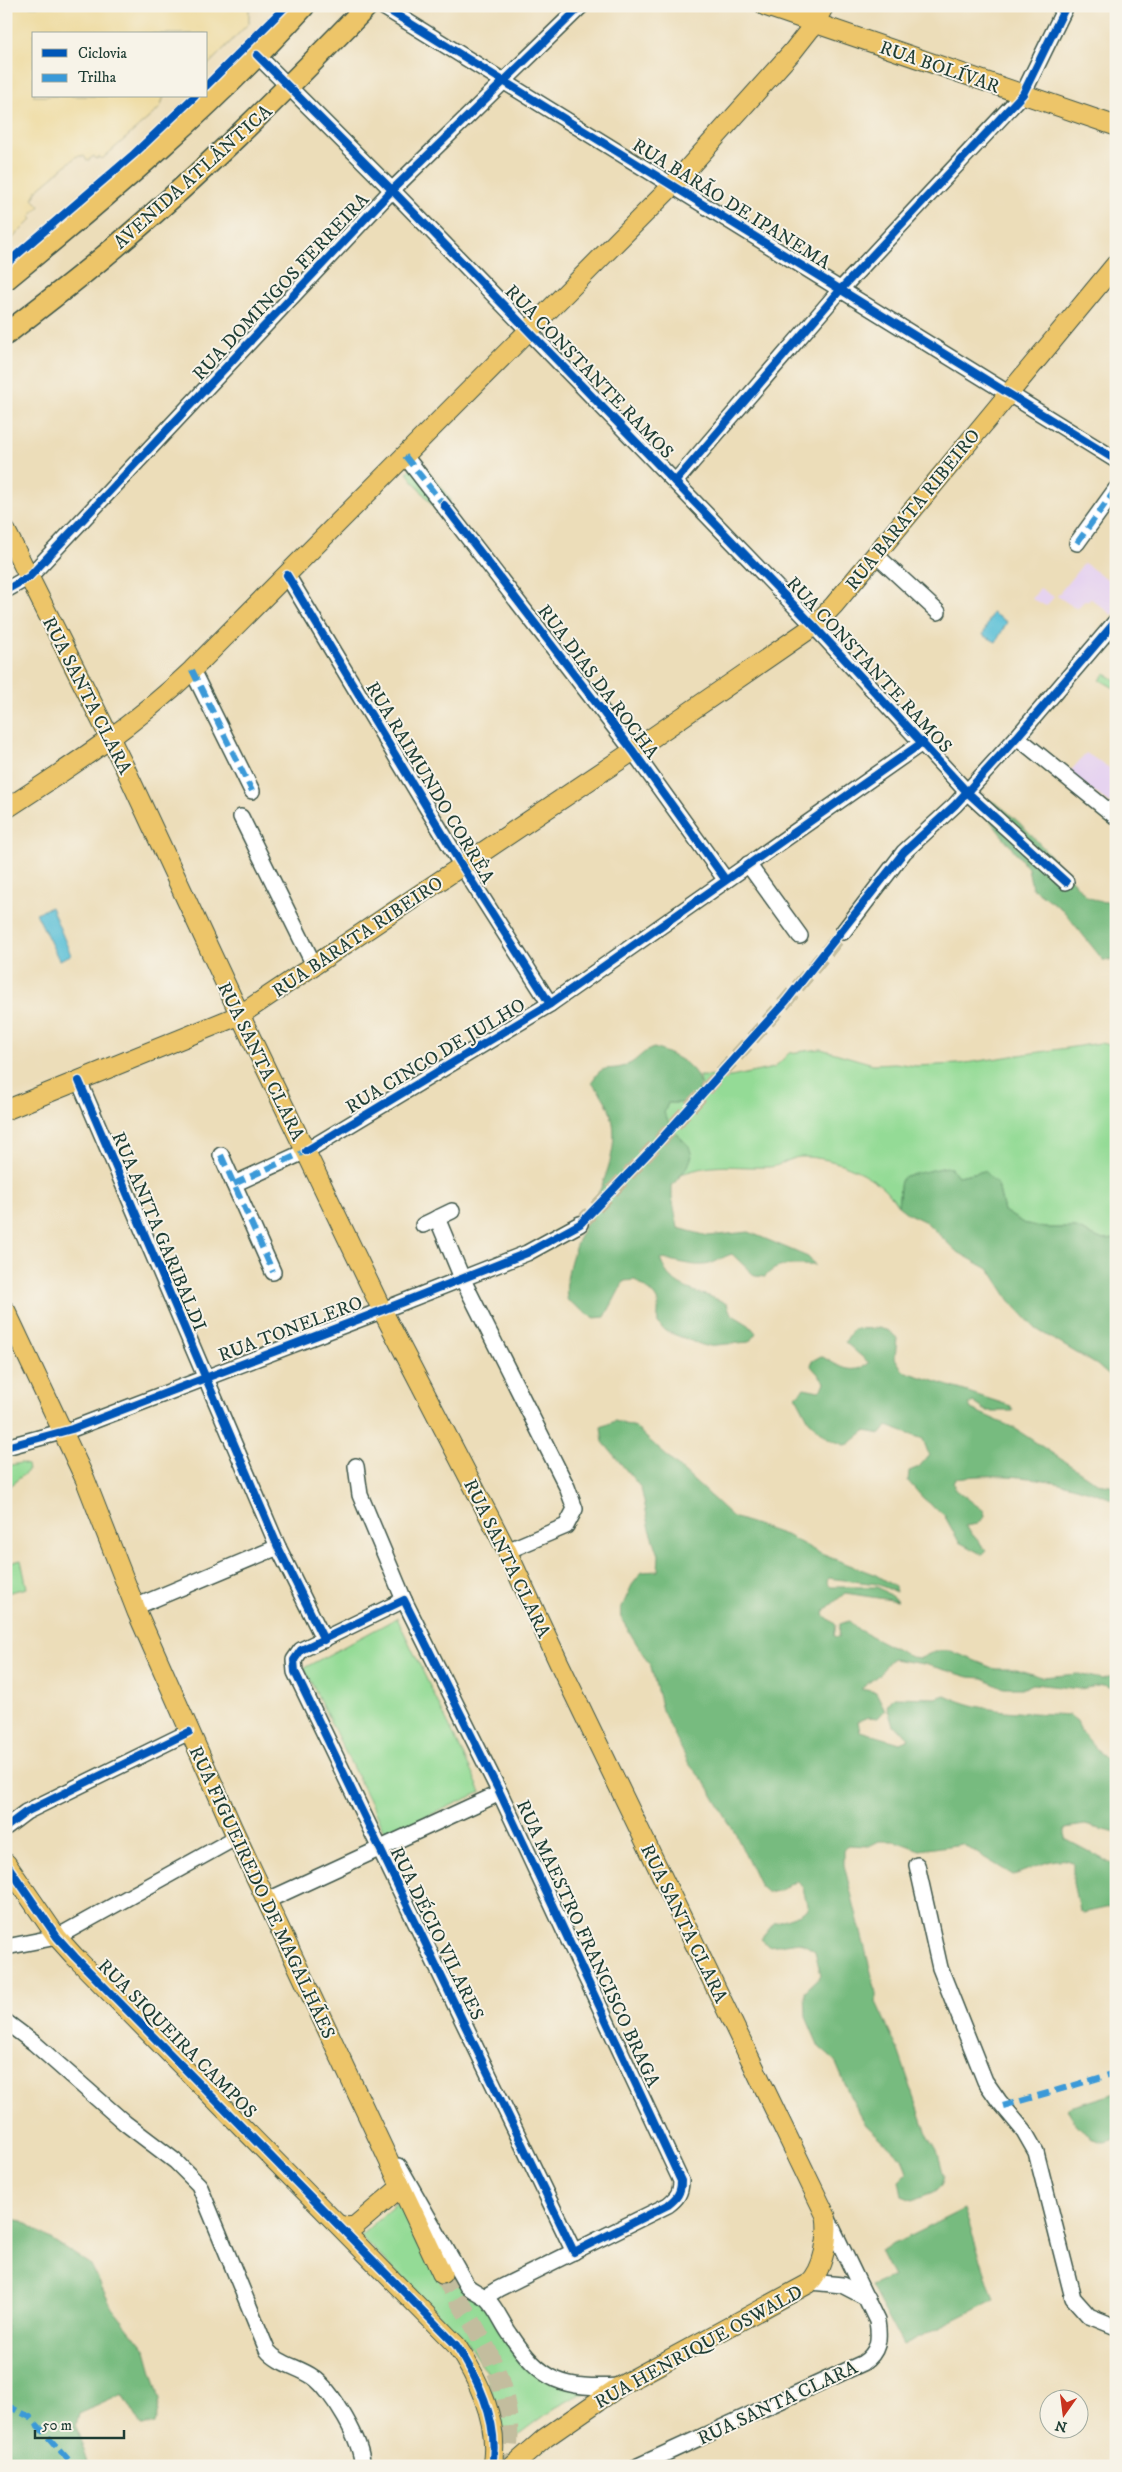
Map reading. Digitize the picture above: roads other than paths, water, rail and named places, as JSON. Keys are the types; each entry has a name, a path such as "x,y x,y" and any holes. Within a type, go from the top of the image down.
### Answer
{"highway":[{"path":"6,279 90,210 257,55 304,6"},
{"name":"AVENIDA ATLÂNTICA","path":"6,334 115,247 289,87 367,6"}],"main road":[{"name":"RUA BOLÍVAR","path":"765,6 1116,126"},
{"path":"6,809 110,738 153,706 192,670 673,185 815,23 824,6"},
{"name":"RUA BARATA RIBEIRO","path":"6,1110 240,1015 633,751 814,626 1116,264"},
{"name":"RUA SANTA CLARA","path":"6,532 110,738 240,1015 382,1310 507,1551 563,1672 826,2216"},
{"name":"RUA FIGUEIREDO DE MAGALHÃES","path":"6,1311 63,1431 98,1512 135,1607 189,1732 266,1901 442,2274"},
{"name":"RUA SIQUEIRA CAMPOS","path":"6,1863 57,1937 456,2345 470,2367 480,2388 490,2422 494,2446 492,2466"},
{"path":"340,2225 346,2227 355,2226 396,2191 402,2190"},
{"name":"RUA HENRIQUE OSWALD","path":"513,2466 545,2438 620,2386 811,2282 817,2272 824,2250 828,2224 826,2216"}],"street":[{"name":"RUA BARÃO DE IPANEMA","path":"382,6 1116,460"},
{"name":"RUA DOMINGOS FERREIRA","path":"6,590 28,577 392,190 581,6"},
{"path":"675,482 841,289 1023,94 1066,6"},
{"name":"RUA CONSTANTE RAMOS","path":"257,55 392,190 814,626 923,742 967,792 1066,882"},
{"name":"RUA DIAS DA ROCHA","path":"405,456 633,751 725,879"},
{"path":"1077,543 1116,489"},
{"path":"875,554 938,612"},
{"name":"RUA RAIMUNDO CORRÊA","path":"287,575 462,866 550,1004"},
{"path":"842,932 904,852 967,792 1018,737 1116,621"},
{"path":"192,670 252,791"},
{"path":"1018,737 1116,817"},
{"name":"RUA CINCO DE JULHO","path":"234,1184 306,1151 550,1004 725,879 923,742"},
{"path":"242,817 314,965"},
{"path":"748,864 800,936"},
{"name":"RUA ANITA GARIBALDI","path":"79,1081 278,1547 324,1640"},
{"path":"222,1155 273,1272"},
{"path":"423,1225 452,1211"},
{"path":"437,1218 462,1278 567,1487 575,1509 566,1526 507,1551"},
{"name":"RUA TONELERO","path":"6,1447 63,1431 382,1310 527,1253 580,1224"},
{"name":"RUA MAESTRO FRANCISCO BRAGA","path":"356,1466 360,1495 404,1600 500,1793 681,2181 681,2190 668,2205 485,2297"},
{"path":"135,1607 278,1547"},
{"path":"324,1640 404,1600"},
{"name":"RUA DÉCIO VILARES","path":"324,1640 296,1654 294,1660 295,1672 574,2252"},
{"path":"6,1827 26,1812 189,1732"},
{"path":"266,1901 500,1793"},
{"path":"6,1947 57,1937 238,1837"},
{"path":"917,1865 940,1968 985,2081 998,2101 1024,2131 1036,2152 1073,2298 1089,2316 1116,2327"},
{"path":"6,2022 38,2046 125,2123 174,2161 199,2185 267,2350 279,2360 311,2375 322,2385 360,2446 362,2466"},
{"path":"386,2152 404,2173 467,2286 485,2297 494,2307 520,2350 544,2373 567,2385 594,2388 620,2386"},
{"name":"RUA SANTA CLARA","path":"638,2466 870,2358 878,2346 879,2333 877,2321 826,2216"},
{"name":"RUA HENRIQUE OSWALD","path":"811,2282 842,2285 854,2289 867,2298"}],"water":[{"path":"992,613 1007,622 996,642 983,635"},
{"path":"51,907 71,955 59,960 36,913"}],"tunnel":[{"path":"580,1224 656,1145 786,1001 843,932"},
{"path":"442,2274 483,2341 494,2364 502,2388 507,2413 509,2439 506,2466"}]}
